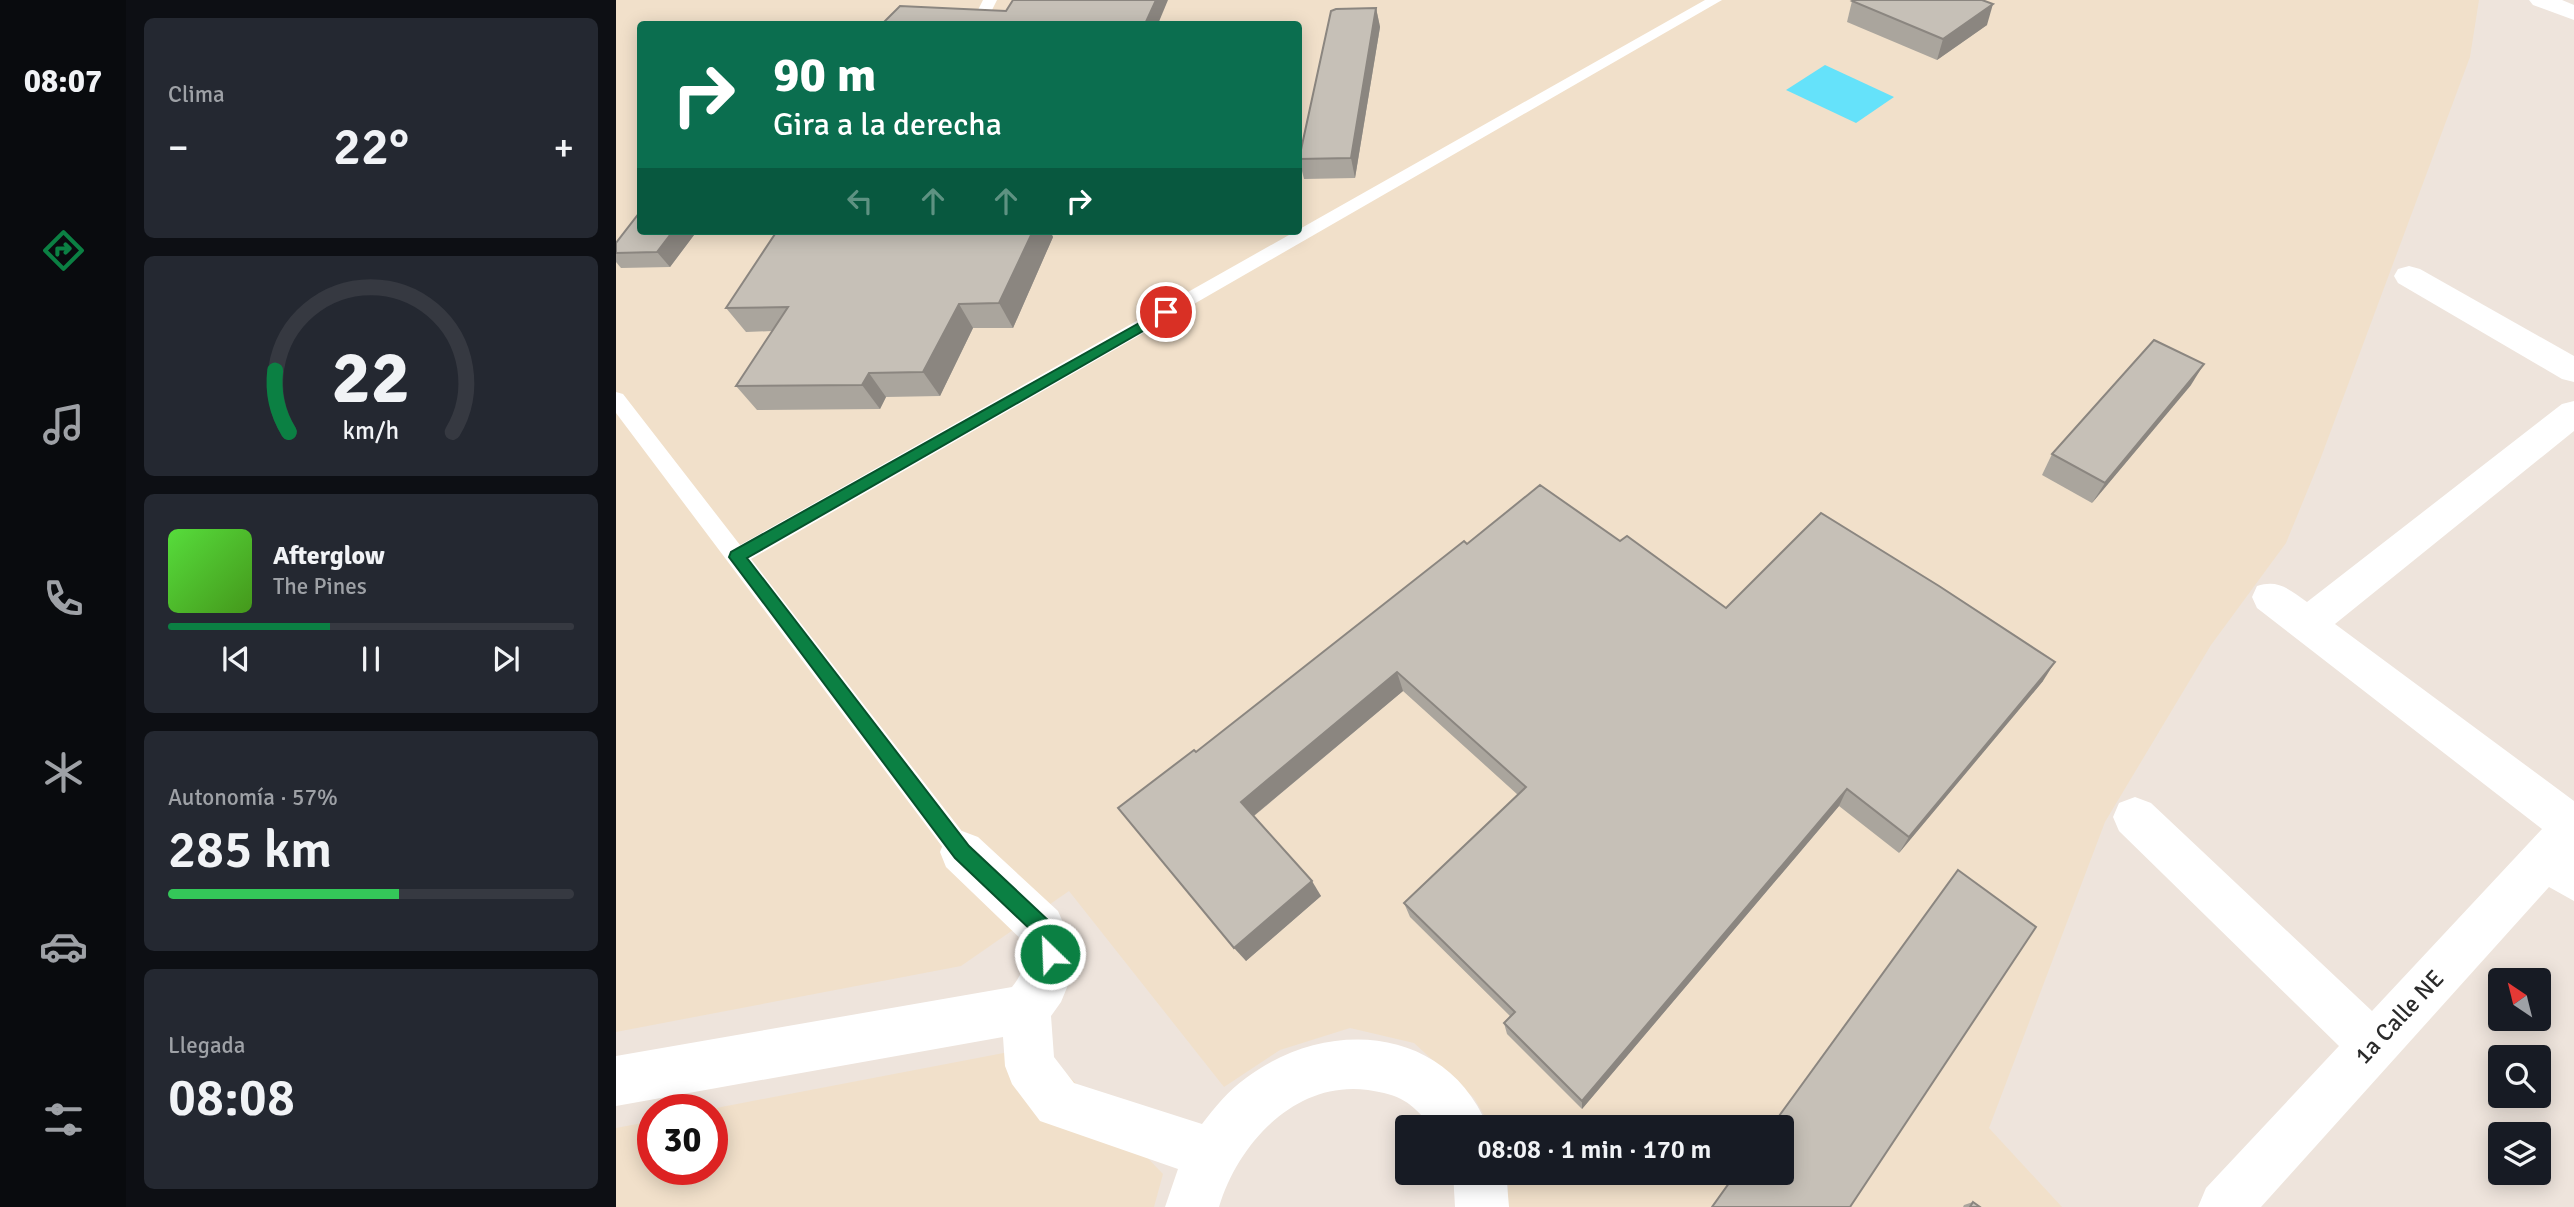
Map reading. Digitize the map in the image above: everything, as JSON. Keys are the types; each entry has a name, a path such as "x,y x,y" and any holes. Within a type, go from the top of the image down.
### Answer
{"street":[{"path":"2541,0 2574,13"},
{"path":"2409,276 2574,371"},
{"path":"2307,624 2574,413"},
{"path":"2271,597 2307,624 2567,848"},
{"path":"2135,817 2373,1045"},
{"name":"1a Calle NE","path":"2225,1207 2373,1045 2567,848"},
{"path":"962,852 1042,927 1050,954 1044,985 1026,1009 1030,1066 1058,1102 1213,1154"},
{"path":"616,1081 1026,1009"},
{"path":"1192,1207 1213,1154 1244,1112 1283,1082 1325,1065 1368,1062 1409,1074 1443,1099 1454,1115"},
{"path":"1482,1185 1482,1207"}],"lane":[{"path":"980,21 990,0"},
{"path":"737,557 1715,0"},
{"path":"616,399 962,852"}],"shaded area":[{"path":"616,0 2479,0 2470,57 2320,460 2286,543 2211,645 2105,822 1989,1128 2062,1207 1507,1207 1508,1185 1794,1185 1794,1115 1484,1115 1474,1098 1414,1043 1350,1028 1280,1050 1224,1087 1069,891 961,966 616,1032"},
{"path":"1040,1046 1163,1174 1154,1207 616,1207 616,1128 637,1124 637,1185 728,1185 728,1106"}],"water":[{"path":"1825,65 1894,97 1856,123 1786,90"}],"building":[{"path":"1013,0 1156,0 1146,21 885,21 900,6 1006,11"},
{"path":"1982,0 1993,4 1943,39 1852,1"},
{"path":"1376,8 1351,158 1302,159 1302,145 1331,11"},
{"path":"637,216 637,235 670,235 657,252 616,253 616,243"},
{"path":"774,235 1031,235 999,303 959,304 923,372 869,373 862,385 736,386 788,307 726,308"},
{"path":"2154,340 2204,364 2105,483 2052,454"},
{"path":"1540,485 1620,541 1627,536 1726,608 1821,513 2055,662 1909,837 1847,789 1582,1101 1504,1023 1515,1012 1404,903 1526,787 1397,672 1241,802 1312,881 1234,948 1118,808 1194,750 1196,752 1464,541 1467,544"},
{"path":"1958,870 2036,927 1850,1207 1712,1207 1728,1185 1794,1185 1794,1115 1780,1115"}],"route":[{"path":"1050,954 1042,927 962,852 737,557 1166,312"}]}
